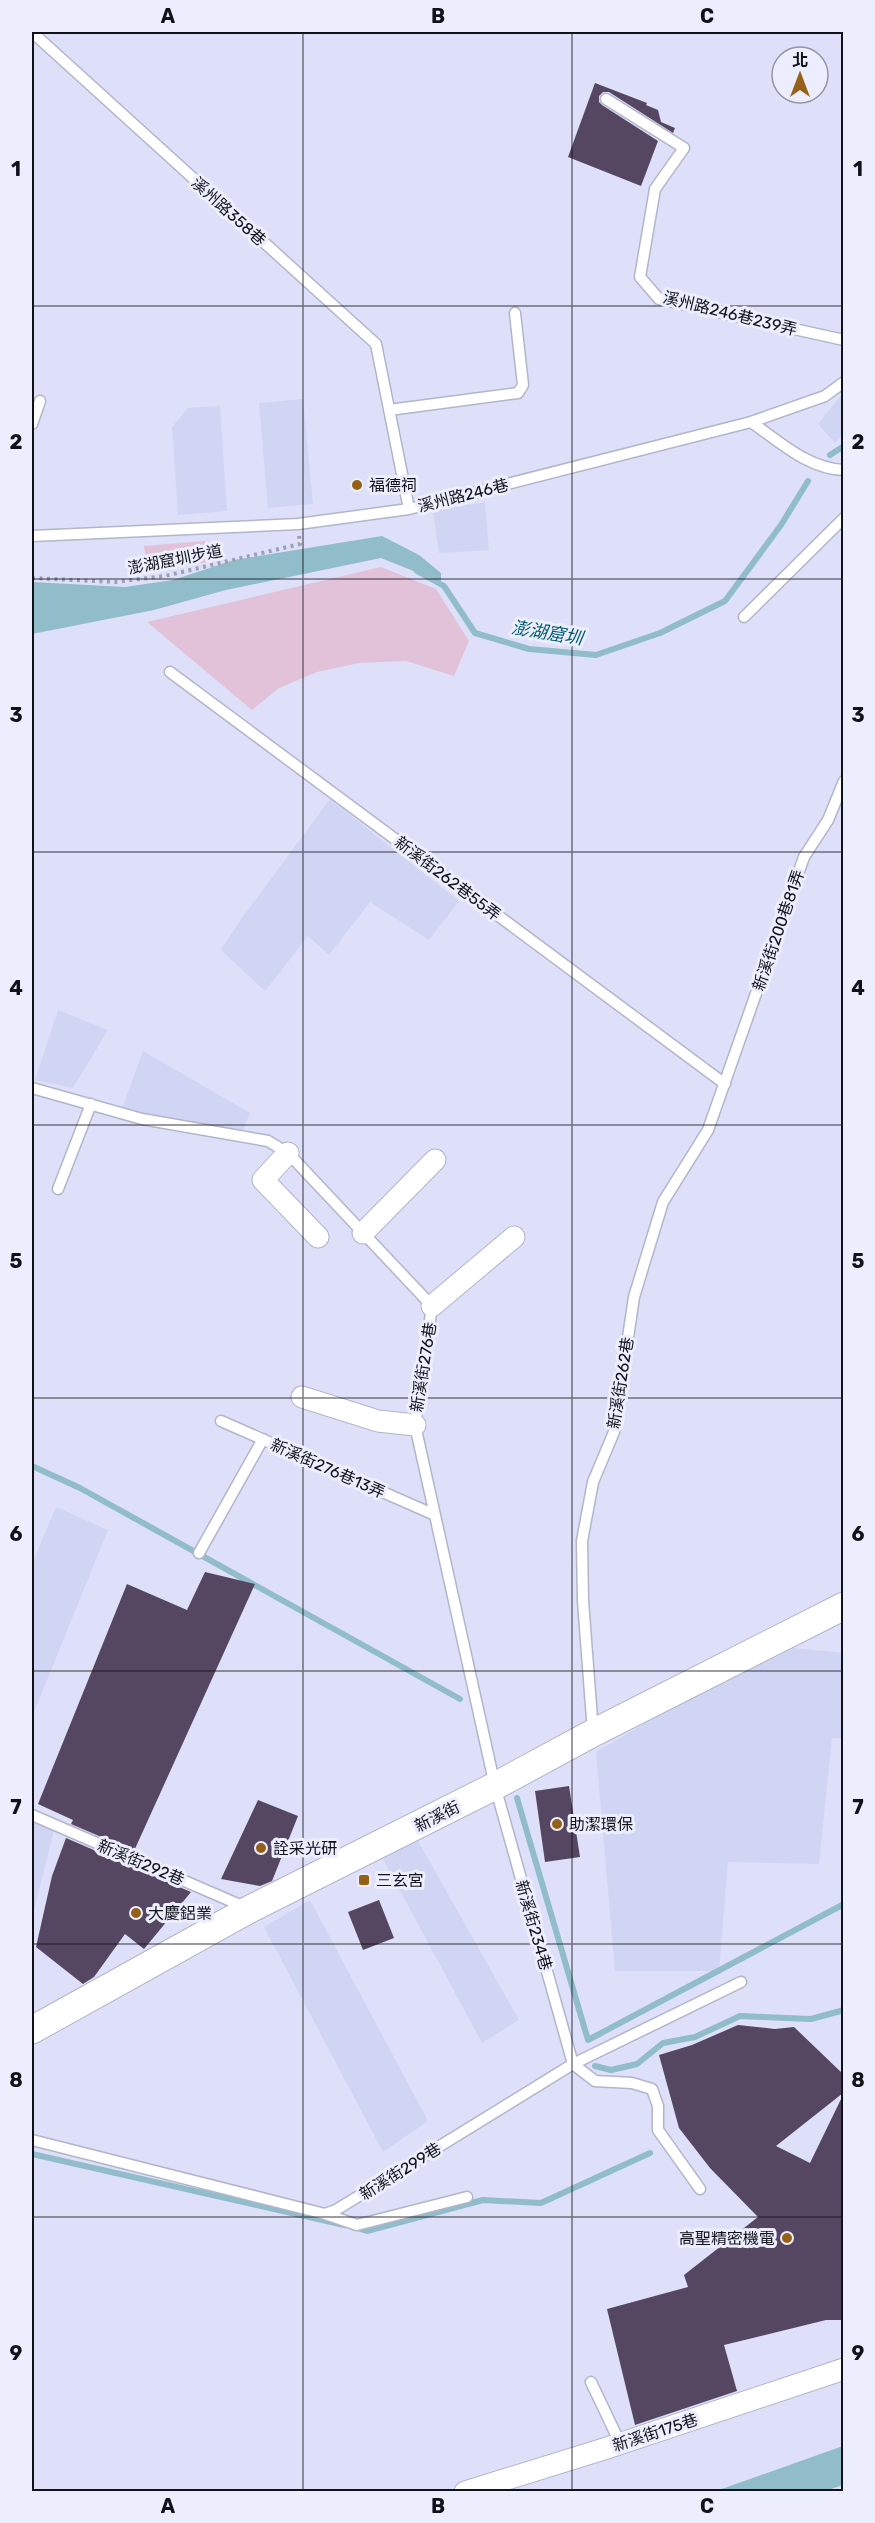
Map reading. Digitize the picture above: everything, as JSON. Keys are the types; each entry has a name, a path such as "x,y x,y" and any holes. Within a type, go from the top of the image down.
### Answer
{"street":[{"path":"288,1153 263,1180 318,1237"},
{"path":"363,1233 435,1160"},
{"path":"432,1306 514,1237"},
{"path":"302,1397 378,1421 415,1425"},
{"name":"新溪街","path":"32,2030 250,1909 495,1786 593,1733 843,1606"},
{"name":"新溪街175巷","path":"465,2492 621,2444 843,2369"}],"lane":[{"name":"溪州路358巷","path":"32,32 376,344 409,509"},
{"name":"溪州路246巷239弄","path":"606,99 684,148 655,189 640,277 659,299 843,340"},
{"path":"389,410 518,393 524,385 515,313"},
{"name":"溪州路246巷","path":"32,536 298,524 409,509 752,422 825,396 843,382"},
{"path":"32,424 40,401"},
{"path":"752,422 801,457 830,469 843,470"},
{"path":"744,617 843,518"},
{"name":"新溪街262巷55弄","path":"170,672 725,1084"},
{"name":"新溪街200巷81弄","path":"725,1084 804,857 828,820 843,781"},
{"name":"新溪街262巷","path":"593,1733 583,1601 582,1540 593,1482 614,1432 634,1297 663,1202 708,1130 725,1084"},
{"name":"新溪街276巷","path":"32,1088 142,1119 268,1142 288,1153 432,1306 415,1425 495,1786"},
{"path":"58,1189 91,1104"},
{"name":"新溪街276巷13弄","path":"221,1421 435,1515"},
{"path":"199,1553 263,1439"},
{"name":"新溪街234巷","path":"495,1786 573,2064"},
{"name":"新溪街292巷","path":"32,1815 250,1909"},
{"name":"新溪街299巷","path":"325,2214 336,2210 573,2064 741,1982"},
{"path":"573,2064 595,2081 632,2083 652,2089 658,2106 658,2130 700,2189"},
{"path":"32,2140 325,2214 357,2225 466,2197"},
{"path":"591,2382 621,2444"}],"path":[{"name":"澎湖窟圳步道","path":"32,578 115,582 165,576 300,544 298,524"}],"shaded area":[{"path":"843,393 843,434 835,443 818,424"},
{"path":"303,399 313,504 268,508 259,403"},
{"path":"220,406 227,511 178,515 172,427 188,408"},
{"path":"485,502 489,550 439,553 433,511"},
{"path":"382,536 419,555 441,573 441,582 381,558 226,590 154,610 32,634 32,582 125,587 173,580 234,560"},
{"path":"205,541 207,562 148,573 144,546"},
{"path":"381,567 436,589 469,641 454,676 406,661 359,663 317,672 279,688 252,710 147,622"},
{"path":"330,799 459,901 429,940 370,902 329,955 308,936 265,991 221,950"},
{"path":"58,1010 108,1030 73,1088 35,1080"},
{"path":"143,1051 250,1113 242,1132 122,1109"},
{"path":"56,1507 108,1530 32,1717 32,1564"},
{"path":"794,1648 843,1653 843,1738 832,1738 819,1864 728,1862 719,1971 615,1971 596,1752 668,1710"},
{"path":"32,1811 54,1830 32,1918"},
{"path":"417,1839 519,2020 482,2043 383,1859"},
{"path":"310,1900 428,2121 383,2152 264,1927"},
{"path":"843,2446 843,2485 825,2491 716,2491"}],"building":[{"path":"595,83 647,103 646,105 658,110 661,122 675,128 673,133 609,92 603,92 599,96 599,102 602,105 658,141 641,186 568,157"},
{"path":"205,1572 255,1584 134,1851 71,1824 73,1820 38,1804 127,1584 187,1610"},
{"name":"助潔環保","path":"569,1786 580,1857 545,1862 535,1791"},
{"name":"詮采光研","path":"258,1800 298,1816 272,1881 260,1886 221,1879"},
{"path":"66,1838 191,1892 144,1949 125,1934 94,1977 83,1984 36,1947 52,1876"},
{"path":"379,1900 394,1938 363,1950 348,1912"},
{"name":"高聖精密機電","path":"738,2025 775,2029 794,2027 843,2074 843,2093 776,2146 810,2163 843,2095 843,2320 826,2320 724,2345 737,2391 635,2425 607,2309 688,2287 684,2275 758,2217 710,2168 679,2128 659,2055 692,2045"}],"waterway":[{"name":"澎湖窟圳","path":"830,455 844,446"},
{"name":"澎湖窟圳","path":"417,571 444,586 475,633 529,649 596,655 660,633 725,601 781,525 808,481"},
{"path":"32,1466 80,1488 460,1699"},
{"path":"517,1798 588,2040 844,1904"},
{"path":"595,2066 611,2070 637,2064 663,2043 695,2037 740,2016 811,2019 844,2010"},
{"path":"354,2227 367,2231 483,2200 541,2203 650,2153"},
{"path":"32,2154 344,2225"}],"place":[{"name":"福德祠","path":"357,485"},
{"name":"助潔環保","path":"557,1824"},
{"name":"詮采光研","path":"261,1848"},
{"name":"三玄宮","path":"364,1880"},
{"name":"大慶鋁業","path":"136,1913"},
{"name":"高聖精密機電","path":"787,2238"}]}
